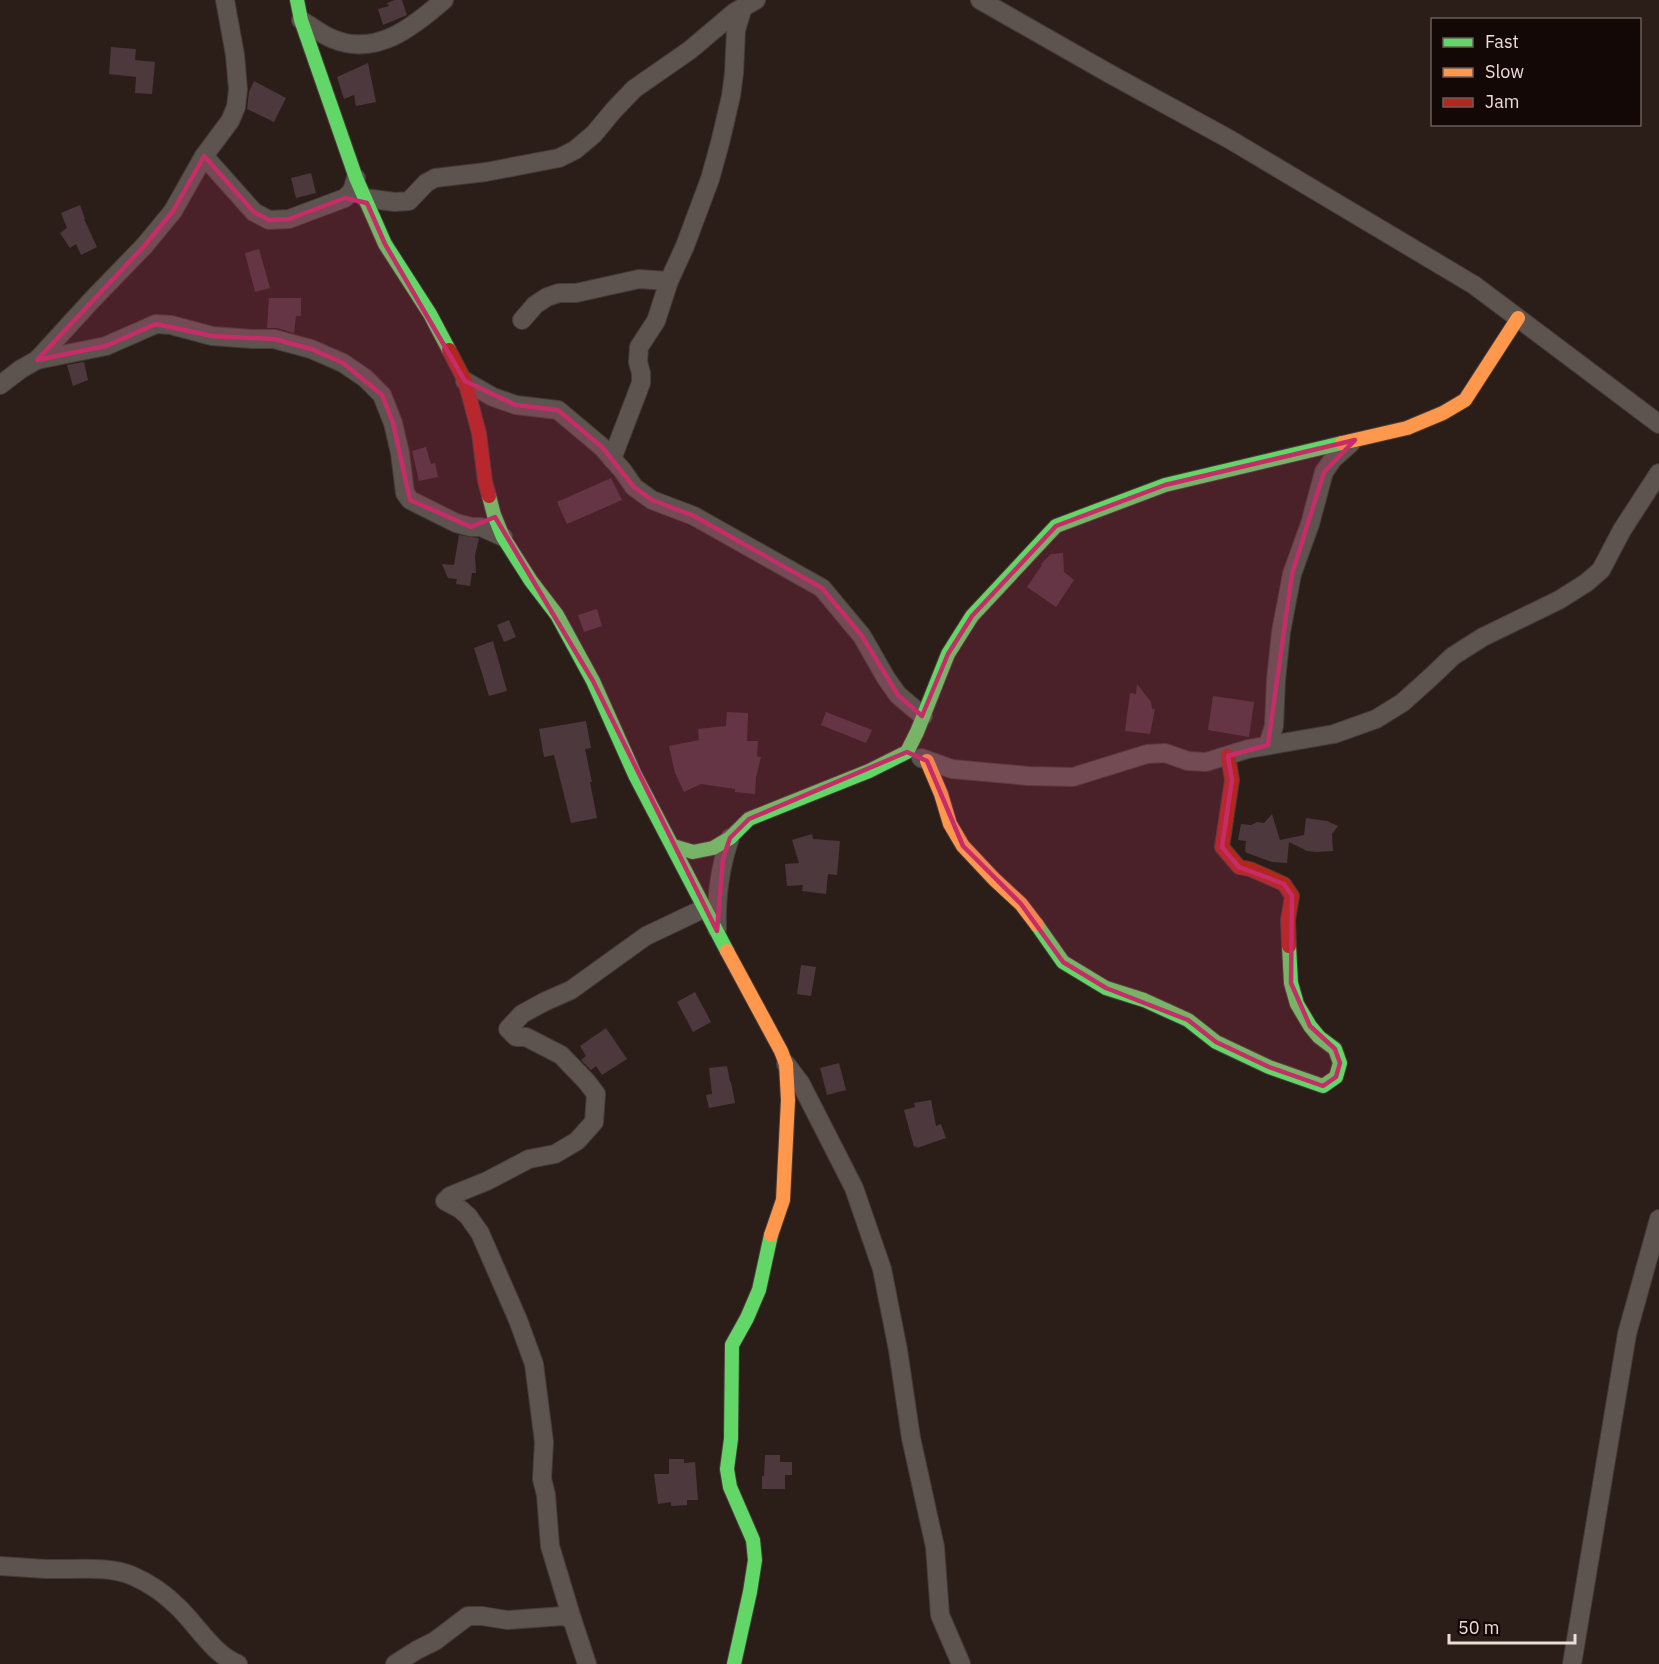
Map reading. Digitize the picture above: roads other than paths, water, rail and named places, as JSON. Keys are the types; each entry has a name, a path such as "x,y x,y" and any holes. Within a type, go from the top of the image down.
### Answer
{"street":[{"path":"0,384 36,360 146,245 173,211 204,156 230,121 236,107 238,89 235,55 225,0"},
{"path":"297,0 301,20 356,178 385,244 430,314 465,381 479,433 487,521 503,537 557,615 593,681 635,775 786,1064 801,1084 854,1188 882,1269 898,1350 911,1438 936,1547 940,1615 961,1664"},
{"path":"301,20 333,39 353,45 377,44 394,37 423,18 444,0"},
{"path":"980,0 1229,139 1474,285 1659,424"},
{"path":"345,198 409,201 426,183 435,178 486,172 559,158 575,150 594,135 634,89 690,50 749,3"},
{"path":"612,459 641,383 638,362 639,347 656,321 669,281 710,179 731,96 736,30 749,3"},
{"path":"204,156 254,212 269,220 289,219 345,198 352,191 356,178"},
{"path":"522,320 535,305 559,292 576,293 639,279 669,281"},
{"path":"673,846 693,852 713,848 730,838 749,819 869,771 907,752 948,654 972,616 1056,526 1165,485 1407,428 1443,413 1466,400 1518,318"},
{"path":"36,360 106,346 156,324 171,325 212,336 274,339 311,349 343,363 365,378 382,395 393,423 400,453 405,493 410,500 456,523 471,527 487,521"},
{"path":"465,381 493,397 516,405 558,410 602,447 634,487 652,500 694,516 822,588 862,636 898,695 923,716"},
{"path":"1268,745 1274,726 1281,632 1292,574 1310,524 1324,472 1333,459 1355,440"},
{"path":"907,752 952,769 1028,776 1073,777 1147,754 1165,753 1188,761 1206,762 1248,749 1334,734 1376,719 1402,703 1453,656 1483,637 1559,600 1586,583 1601,570 1622,530 1659,473"},
{"path":"927,761 941,794 950,824 963,846 1021,904 1063,962 1106,988 1144,1000 1188,1020 1216,1042 1269,1067 1323,1086 1336,1077 1340,1063 1335,1049 1319,1037 1297,1004 1291,982 1288,937 1292,896 1284,884 1250,869 1239,867 1222,847 1232,780 1228,756"},
{"path":"717,931 716,916 723,859 730,838"},
{"path":"587,1664 550,1546 546,1495 542,1479 544,1442 534,1364 514,1310 480,1233 468,1216 445,1201 450,1196 529,1160 555,1154 577,1141 594,1122 596,1094 587,1082 561,1055 526,1037 516,1037 508,1029 522,1014 571,990 646,936 705,908"},
{"path":"734,1664 755,1560 753,1540 730,1487 727,1468 731,1427 730,1368 732,1345 759,1290 772,1231 783,1200 788,1100 786,1064"},
{"path":"1572,1664 1627,1334 1659,1219"},
{"path":"0,1566 111,1570 132,1575 152,1586 178,1606 214,1646 232,1662 238,1664"},
{"path":"395,1664 435,1641 468,1616 507,1620 563,1616 572,1619"}]}
